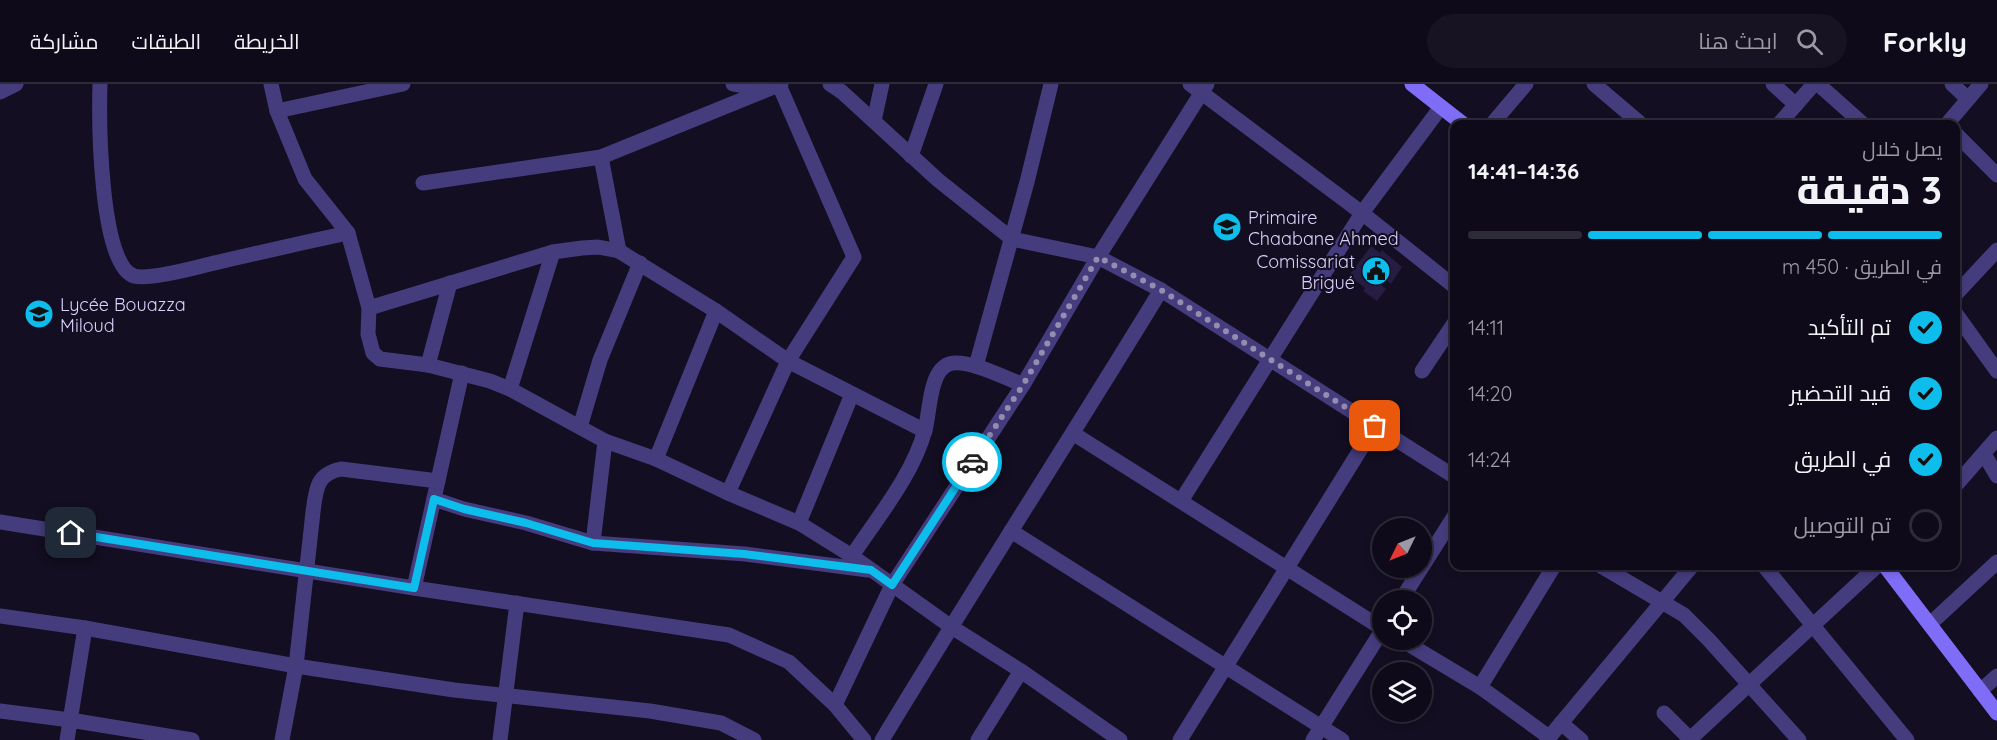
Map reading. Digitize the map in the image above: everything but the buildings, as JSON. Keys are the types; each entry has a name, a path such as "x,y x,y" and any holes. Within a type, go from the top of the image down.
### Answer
{"street":[{"path":"0,92 16,84"},
{"path":"100,84 99,129 106,210 115,250 125,270 135,276 174,273 348,233"},
{"path":"271,84 277,111 305,179 348,233 369,308 368,334 373,353 380,359 428,365 462,373 510,389 605,441 656,459 799,523 852,556 1117,739"},
{"path":"277,111 403,84"},
{"path":"733,84 775,86"},
{"path":"830,84 842,92 938,180 1012,239 1098,257 1161,290 1450,474"},
{"path":"874,121 882,84"},
{"path":"911,156 936,84"},
{"path":"976,366 1012,239 1051,84"},
{"path":"1412,84 1457,120"},
{"path":"1495,120 1526,84"},
{"path":"1594,84 1636,120"},
{"path":"1773,84 1796,105"},
{"path":"1783,120 1814,84"},
{"path":"1818,84 1858,120"},
{"path":"1952,84 1968,99"},
{"path":"1950,120 1981,84"},
{"path":"423,183 601,158 775,86"},
{"path":"728,493 788,361 854,257 775,86"},
{"path":"835,705 892,585 1023,385 1200,87 1450,282"},
{"path":"1181,501 1362,213 1441,107"},
{"path":"1960,138 1997,175"},
{"path":"601,158 620,251"},
{"path":"369,308 553,252 598,247 620,251 716,311 788,361 925,431"},
{"path":"1960,283 1997,250"},
{"path":"510,389 553,252"},
{"path":"580,427 600,360 640,263"},
{"path":"428,365 450,283"},
{"path":"882,740 951,626 1074,434 1161,290"},
{"path":"656,459 716,311"},
{"path":"1960,320 1997,372"},
{"path":"1422,371 1450,329"},
{"path":"852,556 910,468 925,431 934,383 942,368 953,363 976,366 1023,385"},
{"path":"414,588 462,373"},
{"path":"799,523 852,394"},
{"path":"1180,740 1375,426"},
{"path":"1074,434 1383,629 1313,740"},
{"path":"1960,477 1997,438"},
{"path":"593,543 605,441"},
{"path":"1984,454 1997,476"},
{"path":"282,740 296,666 316,492 321,479 330,471 341,469 438,481"},
{"path":"434,499 593,543 744,554 871,570"},
{"path":"0,522 414,588 729,634 789,662 835,705 864,740"},
{"path":"1407,590 1450,523"},
{"path":"1011,531 1342,740"},
{"path":"1930,624 1997,562"},
{"path":"1480,687 1552,570"},
{"path":"1608,570 1684,615 1750,684 1799,740"},
{"path":"1418,650 1480,687 1548,738 1689,570"},
{"path":"1767,570 1907,740"},
{"path":"1664,713 1690,740 1873,570"},
{"path":"1888,570 1997,713"},
{"path":"500,740 517,603"},
{"path":"0,616 85,628 296,666 507,696 650,711 721,723 754,740"},
{"path":"67,740 85,628"},
{"path":"978,740 1021,671"},
{"path":"1980,691 1997,676"},
{"path":"0,711 192,740"},
{"path":"1561,723 1581,740"}],"way so far":[{"path":"972,462 1023,385 1098,257 1161,290 1375,426"}],"place":[{"name":"Primaire Chaabane Ahmed","path":"1227,227"},
{"name":"Comissariat Brigué","path":"1376,271"},
{"name":"Lycée Bouazza Miloud","path":"39,314"}],"route":[{"path":"71,533 414,588 434,499 593,543 744,554 871,570 892,585 972,462"}]}
